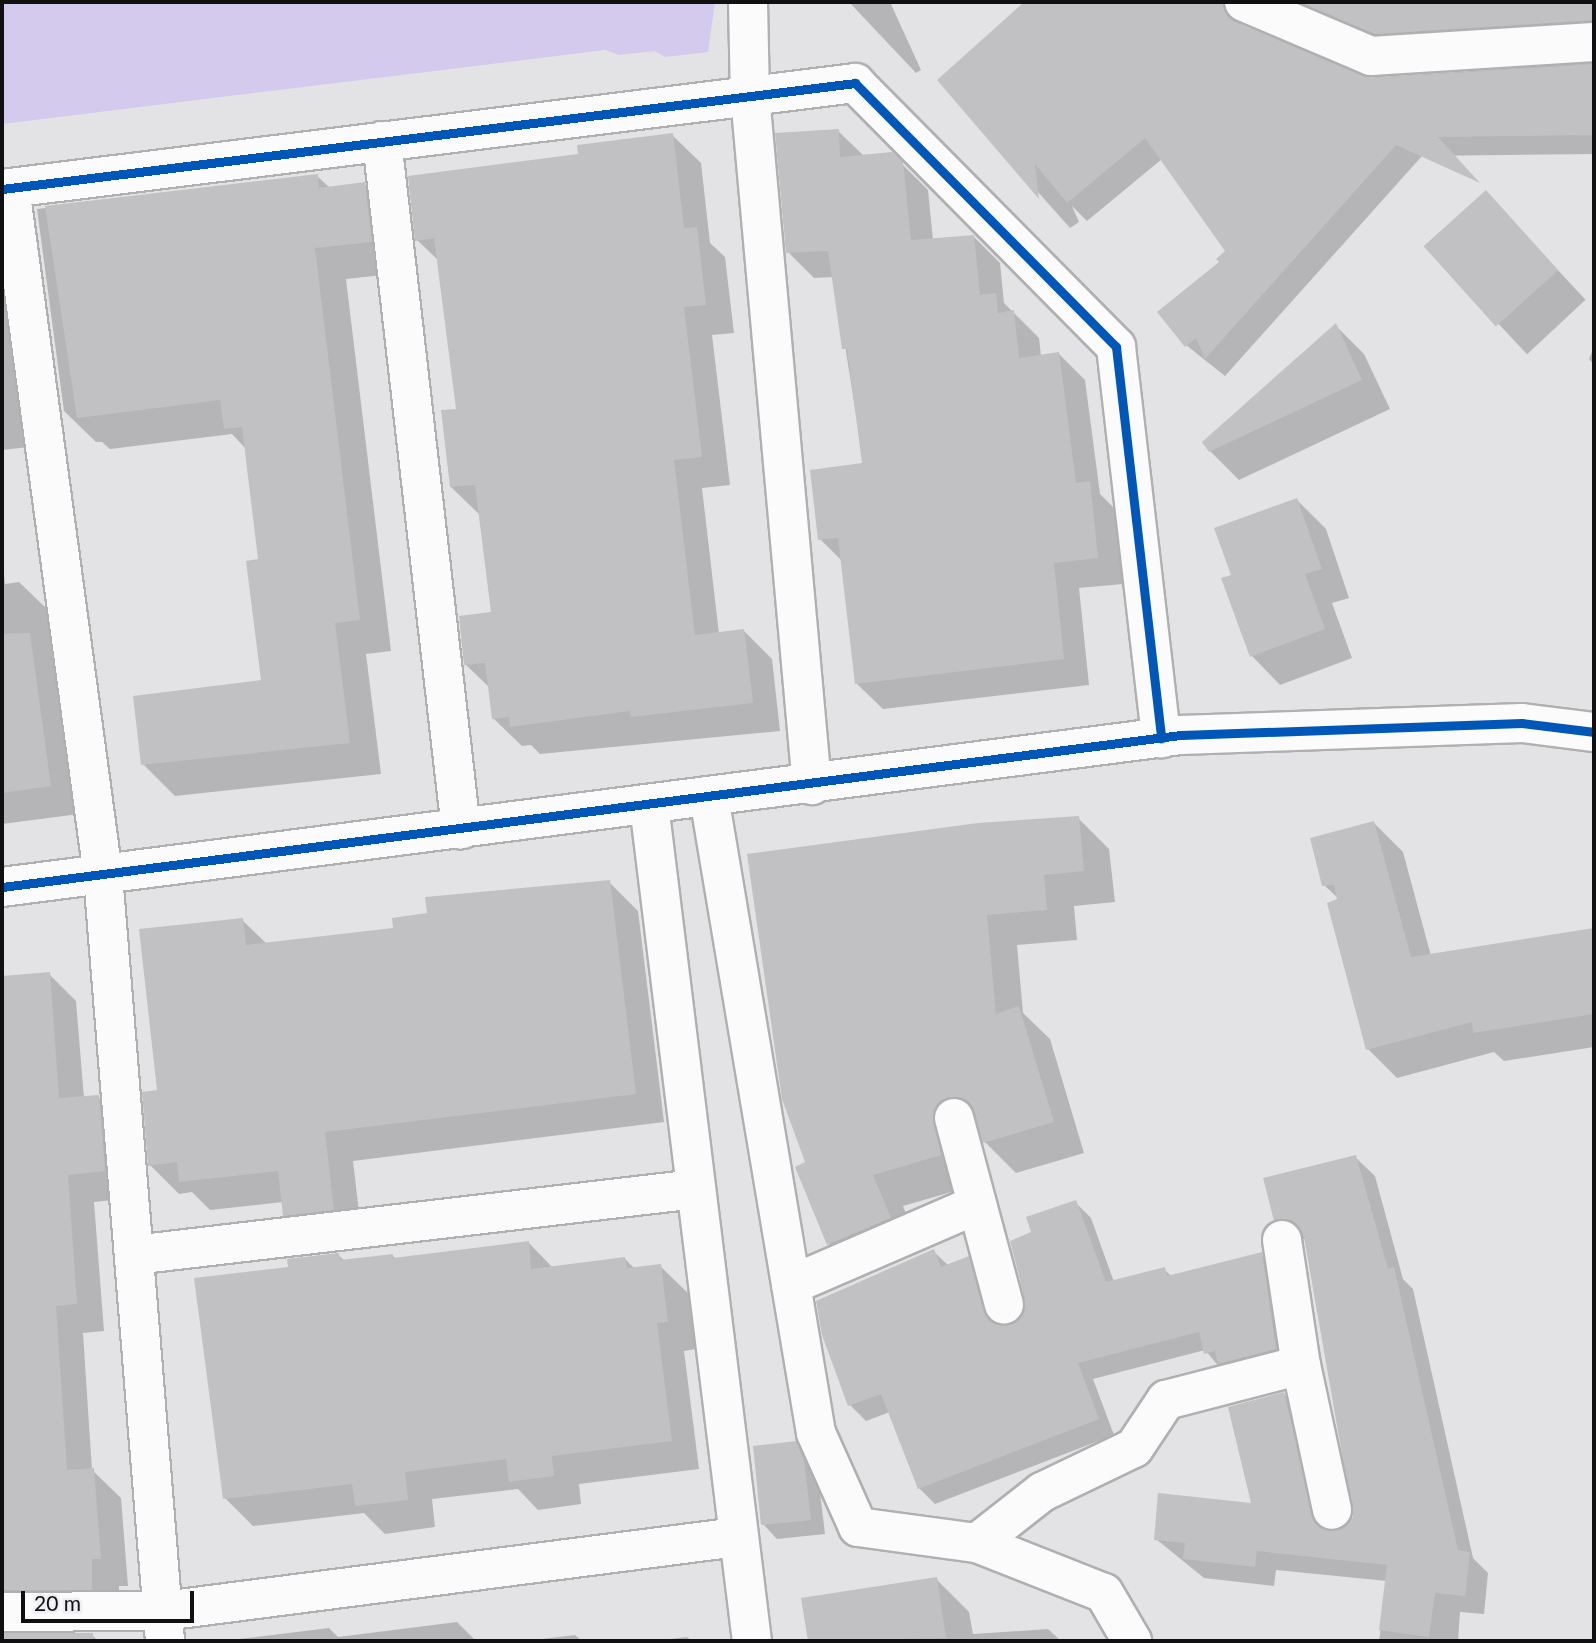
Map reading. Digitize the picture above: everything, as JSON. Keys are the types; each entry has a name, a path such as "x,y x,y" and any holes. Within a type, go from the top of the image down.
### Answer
{"street":[{"path":"748,2 750,96 812,785"},
{"path":"1244,2 1371,56 1594,42"},
{"path":"165,1626 103,875 6,188 855,83 1116,347 1161,738"},
{"path":"382,141 461,829"},
{"path":"2,887 812,785 1161,738 1522,723 1594,732"},
{"path":"709,797 816,1433 858,1527 977,1543 1104,1592 1132,1641"},
{"path":"649,805 737,1537 752,1641"},
{"path":"954,1118 1004,1304"},
{"path":"134,1255 696,1189"},
{"path":"791,1284 976,1205"},
{"path":"1282,1240 1301,1364 1332,1510"},
{"path":"977,1543 1042,1492 1134,1448 1167,1400 1301,1364"},
{"path":"2,1612 165,1626 737,1537"}],"shaded area":[{"path":"2,2 715,2 708,52 665,57 655,51 619,55 605,50 2,124"}],"building":[{"path":"1024,2 1223,2 1226,15 1235,22 1372,78 1594,64 1594,135 1438,137 1480,183 1396,145 1205,359 1196,338 1185,347 1157,312 1219,262 1216,259 1225,251 1145,138 1067,203 1035,164 1039,199 937,80"},
{"path":"1299,2 1594,2 1594,20 1375,34"},
{"path":"839,129 840,157 892,152 903,162 911,240 974,235 980,295 996,293 998,313 1014,310 1019,358 1059,352 1076,483 1090,481 1098,558 1054,563 1064,659 855,684 838,538 818,540 810,470 862,463 847,349 842,349 828,251 786,253 775,133"},
{"path":"673,133 684,228 697,227 706,305 684,307 702,457 674,460 695,635 744,629 753,703 631,717 630,711 510,727 509,717 492,719 485,663 464,665 459,616 491,612 475,485 450,487 441,410 456,409 434,238 415,241 408,176 578,154 577,145"},
{"path":"318,174 319,188 365,182 372,242 315,248 360,620 335,623 350,743 141,765 133,696 261,680 246,561 258,559 242,427 224,429 220,400 77,418 45,206"},
{"path":"1486,190 1558,270 1496,326 1424,246"},
{"path":"1336,323 1362,380 1209,452 1202,442"},
{"path":"1297,498 1322,569 1305,574 1325,629 1250,657 1221,578 1231,575 1214,528"},
{"path":"30,633 51,786 2,793 2,634"},
{"path":"1079,816 1084,871 1044,875 1047,910 987,915 996,1014 1019,1006 1054,1122 983,1143 970,1103 948,1097 933,1113 941,1155 873,1175 891,1218 827,1245 795,1167 805,1162 782,1099 747,854 978,823"},
{"path":"1374,821 1411,957 1594,928 1594,1014 1473,1033 1472,1022 1366,1050 1327,903 1337,899 1334,885 1322,886 1310,838"},
{"path":"610,880 636,1094 325,1132 334,1210 283,1216 278,1171 179,1182 177,1162 148,1166 142,1092 157,1090 139,929 243,918 246,945 393,928 392,918 427,913 425,897"},
{"path":"50,972 59,1098 99,1095 105,1171 68,1175 77,1304 56,1306 67,1470 94,1468 101,1559 92,1559 92,1590 2,1590 2,976"},
{"path":"1356,1155 1388,1269 1394,1267 1458,1550 1470,1552 1465,1596 1435,1593 1429,1637 1379,1630 1387,1565 1257,1551 1255,1567 1183,1559 1185,1543 1154,1540 1158,1493 1251,1503 1228,1407 1284,1392 1315,1524 1336,1531 1353,1517 1304,1237 1291,1220 1274,1221 1263,1178"},
{"path":"1076,1200 1106,1282 1165,1267 1167,1276 1262,1252 1276,1349 1218,1364 1215,1351 1204,1354 1199,1332 1078,1363 1099,1419 918,1489 881,1394 848,1406 822,1335 816,1301 934,1249 941,1267 969,1256 988,1319 1010,1325 1020,1319 1025,1299 1010,1241 1031,1232 1026,1217"},
{"path":"529,1241 531,1269 625,1257 627,1268 661,1264 668,1322 657,1323 672,1441 552,1456 554,1476 509,1482 506,1459 405,1472 408,1500 355,1506 352,1484 223,1499 194,1278 288,1267 287,1259 339,1253 340,1260 393,1254 393,1258"},
{"path":"796,1441 804,1460 811,1520 761,1525 753,1446"},
{"path":"937,1577 946,1638 808,1641 801,1598"},
{"path":"2,1633 93,1633 93,1641 2,1641"}],"cycle path":[{"path":"2,189 855,83 1116,347 1161,738"},
{"path":"2,887 1181,735 1522,723 1594,732"}]}
